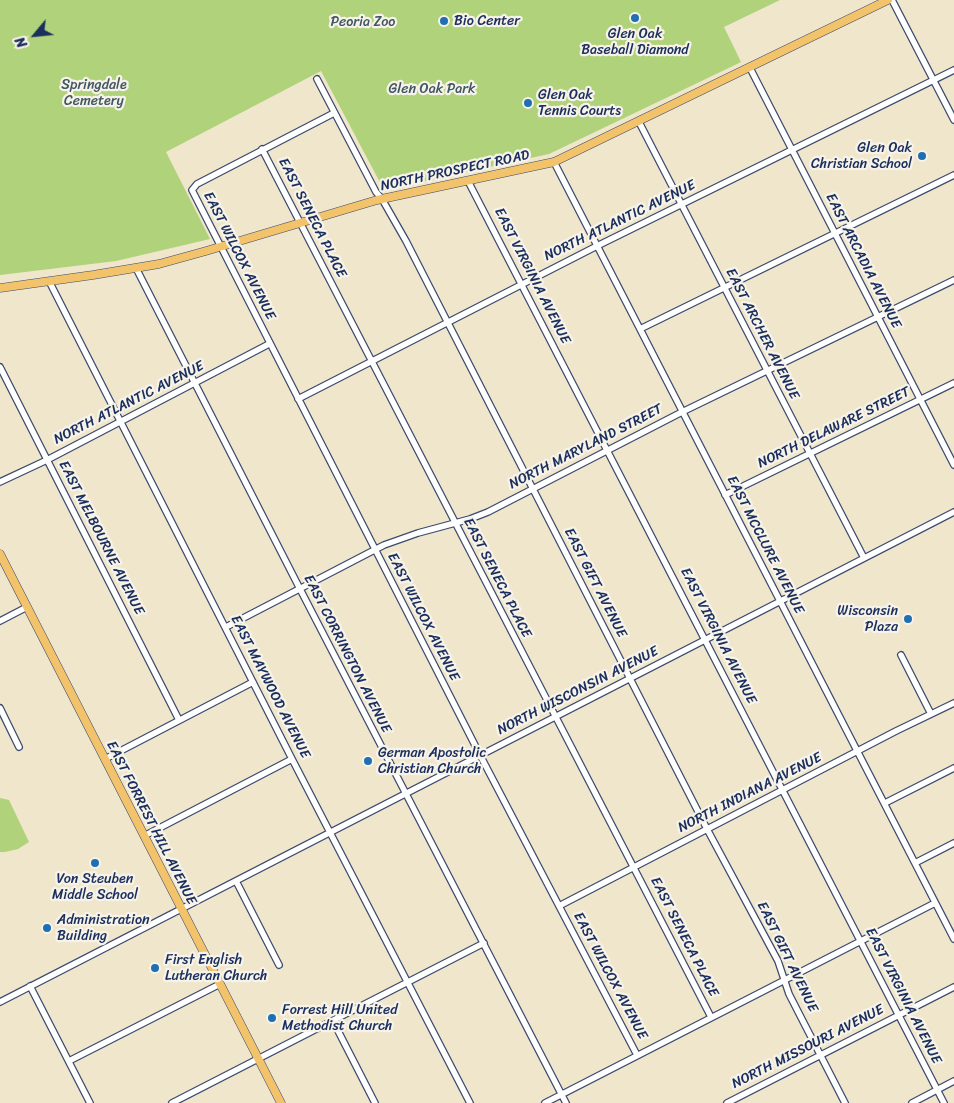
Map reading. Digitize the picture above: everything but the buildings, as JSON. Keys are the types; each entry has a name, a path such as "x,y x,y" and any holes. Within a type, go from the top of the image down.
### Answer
{"main road":[{"name":"NORTH PROSPECT ROAD","path":"0,288 136,268 178,259 382,199 554,162 640,122 888,0"},
{"name":"EAST FORREST HILL AVENUE","path":"0,554 282,1103"}],"street":[{"path":"892,0 954,120"},
{"name":"EAST ARCADIA AVENUE","path":"750,68 954,465"},
{"name":"NORTH ATLANTIC AVENUE","path":"298,399 597,246 954,70"},
{"name":"EAST GIFT AVENUE","path":"317,79 447,322 707,829 778,961 792,1000 845,1103"},
{"path":"262,150 334,113"},
{"name":"EAST ARCHER AVENUE","path":"640,122 864,558"},
{"name":"EAST WILCOX AVENUE","path":"262,150 192,188 269,344 480,755 637,1055"},
{"name":"EAST SENECA PLACE","path":"262,150 711,1017"},
{"name":"EAST MCCLURE AVENUE","path":"554,162 954,939"},
{"path":"640,329 954,175"},
{"name":"EAST VIRGINIA AVENUE","path":"468,181 944,1103"},
{"name":"EAST CORRINGTON AVENUE","path":"136,268 566,1103"},
{"name":"NORTH MARYLAND STREET","path":"226,627 375,549 413,534 483,514 682,412 954,280"},
{"name":"EAST MAYWOOD AVENUE","path":"49,281 292,759 470,1103"},
{"name":"NORTH ATLANTIC AVENUE","path":"0,482 47,460 269,344"},
{"name":"EAST MELBOURNE AVENUE","path":"0,368 179,720"},
{"name":"NORTH DELAWARE STREET","path":"725,495 954,383"},
{"name":"NORTH WISCONSIN AVENUE","path":"0,1002 954,512"},
{"path":"0,621 27,607"},
{"path":"901,656 931,714"},
{"path":"105,759 253,682"},
{"name":"NORTH INDIANA AVENUE","path":"559,906 954,703"},
{"path":"0,708 19,747"},
{"path":"144,836 292,759"},
{"path":"885,804 954,768"},
{"path":"915,863 954,843"},
{"path":"236,881 279,965"},
{"path":"545,1103 935,903"},
{"path":"172,1103 484,943"},
{"path":"69,1061 220,984"},
{"path":"30,986 90,1103"},
{"name":"NORTH MISSOURI AVENUE","path":"727,1103 954,987"},
{"path":"333,1021 375,1103"},
{"path":"912,1103 954,1081"}],"green space":[{"path":"0,0 780,0 724,27 741,62 737,64 549,154 384,190 321,71 166,152 210,239 116,261 0,275"},
{"path":"0,798 9,800 29,842 18,849 5,852 0,852"}],"place":[{"name":"Glen Oak Baseball Diamond","path":"635,18"},
{"name":"Bio Center","path":"444,21"},
{"name":"Glen Oak Tennis Courts","path":"528,103"},
{"name":"Glen Oak Christian School","path":"922,156"},
{"name":"Wisconsin Plaza","path":"908,619"},
{"name":"German Apostolic Christian Church","path":"368,761"},
{"name":"Von Steuben Middle School","path":"95,863"},
{"name":"Administration Building","path":"47,928"},
{"name":"First English Lutheran Church","path":"155,968"},
{"name":"Forrest Hill United Methodist Church","path":"272,1018"}],"park label":[{"name":"Peoria Zoo","path":"363,22"},
{"name":"Glen Oak Park","path":"432,89"},
{"name":"Springdale Cemetery","path":"94,94"}]}
